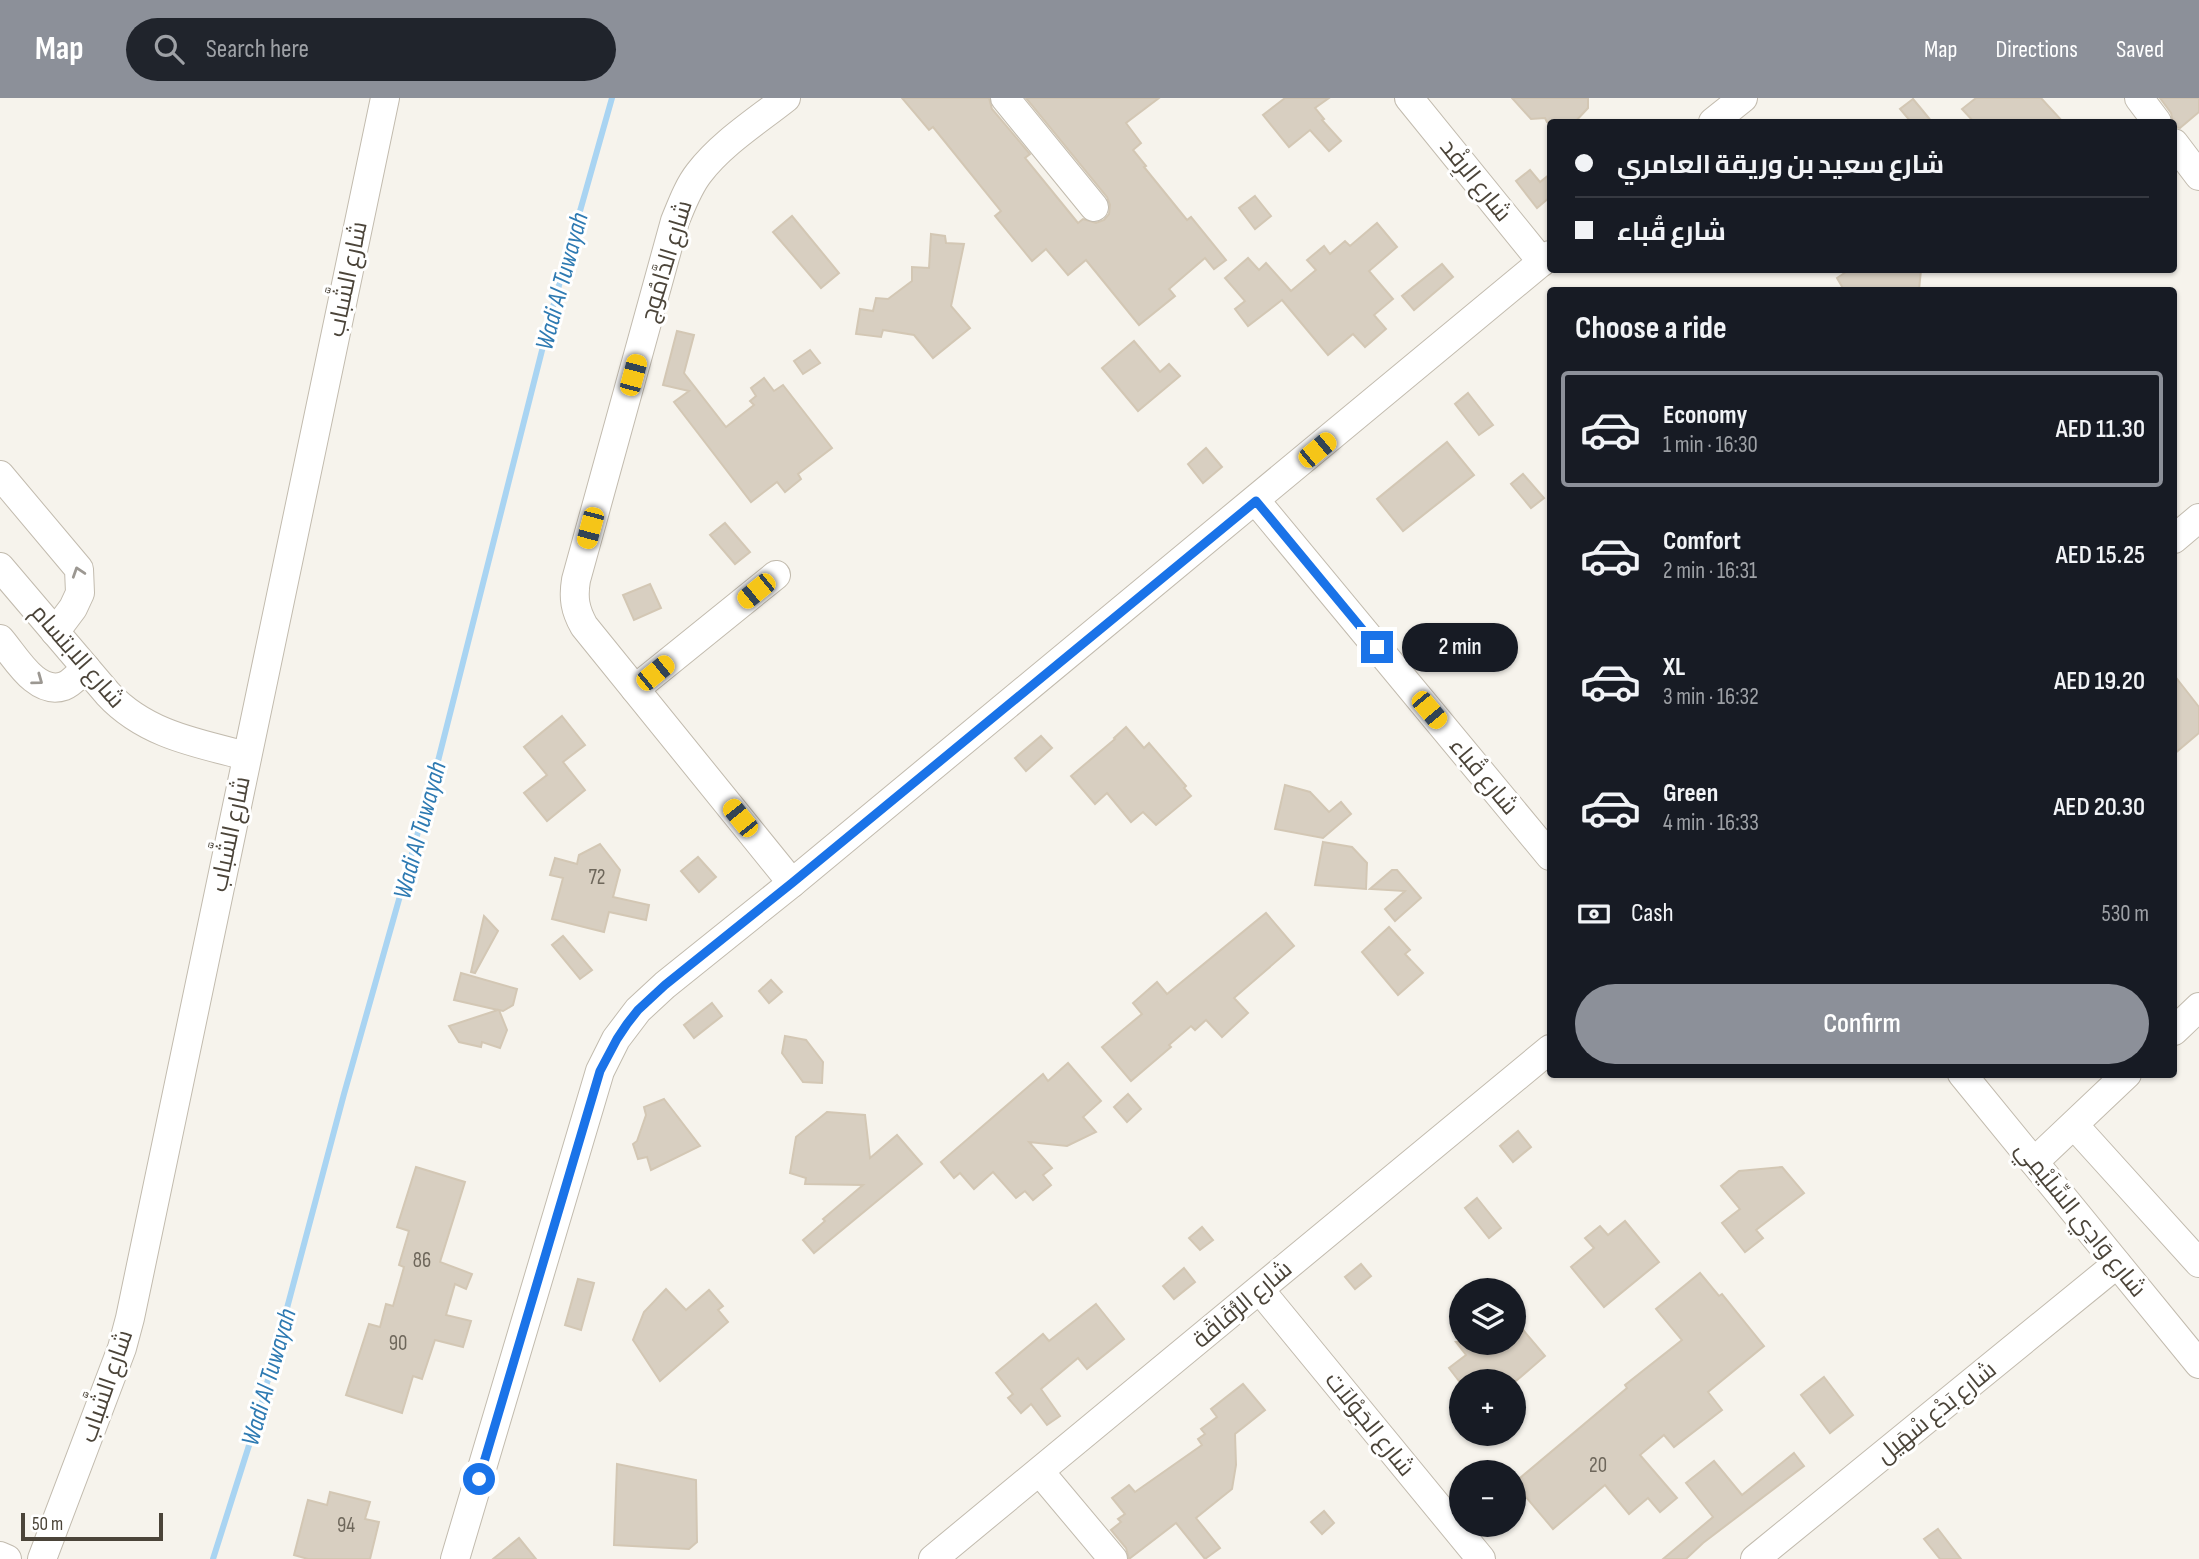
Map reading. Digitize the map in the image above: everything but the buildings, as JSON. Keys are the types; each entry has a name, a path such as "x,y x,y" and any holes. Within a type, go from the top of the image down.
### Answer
{"street":[{"name":"شارع الشَّباب","path":"42,1559 122,1348 127,1328 385,98"},
{"name":"شارع الدَّامُوج","path":"786,98 699,172 685,195 675,221 576,580 575,604 584,626 792,883"},
{"path":"1005,98 1094,207"},
{"name":"شارع الرِفْد","path":"1409,98 1546,259"},
{"path":"1717,119 1742,98"},
{"path":"2139,98 2155,119"},
{"path":"2177,147 2199,176"},
{"path":"455,1559 600,1071 617,1039 638,1010 1546,259"},
{"path":"0,475 79,569 80,593 55,632"},
{"name":"شارع قُباء","path":"1256,501 1547,852"},
{"path":"2177,536 2199,518"},
{"name":"شارع الابتسام","path":"0,567 117,704 139,721 172,736 247,757"},
{"path":"635,689 776,575"},
{"path":"2,644 36,681 48,687 64,686 86,668"},
{"path":"2177,1028 2199,1007"},
{"name":"شارع الرُّفَاقَة","path":"933,1559 1547,1051"},
{"name":"شارع وَادِي السِّلَيْمِي","path":"1965,1078 2199,1364"},
{"path":"2034,1163 2123,1078"},
{"path":"2074,1125 2199,1263"},
{"name":"شارع بَدْع سْهَيل","path":"1755,1559 2117,1264"},
{"name":"شارع الجَوْلاَت","path":"1260,1290 1480,1559"},
{"path":"1040,1472 1113,1559"},
{"path":"0,1556 7,1559"}],"waterway":[{"name":"Wadi Al Tuwayah","path":"213,1559 258,1417 344,1094 437,765 554,303 612,98"}],"route":[{"path":"479,1479 600,1071 617,1039 638,1010 665,985 1256,501 1377,647"}]}
